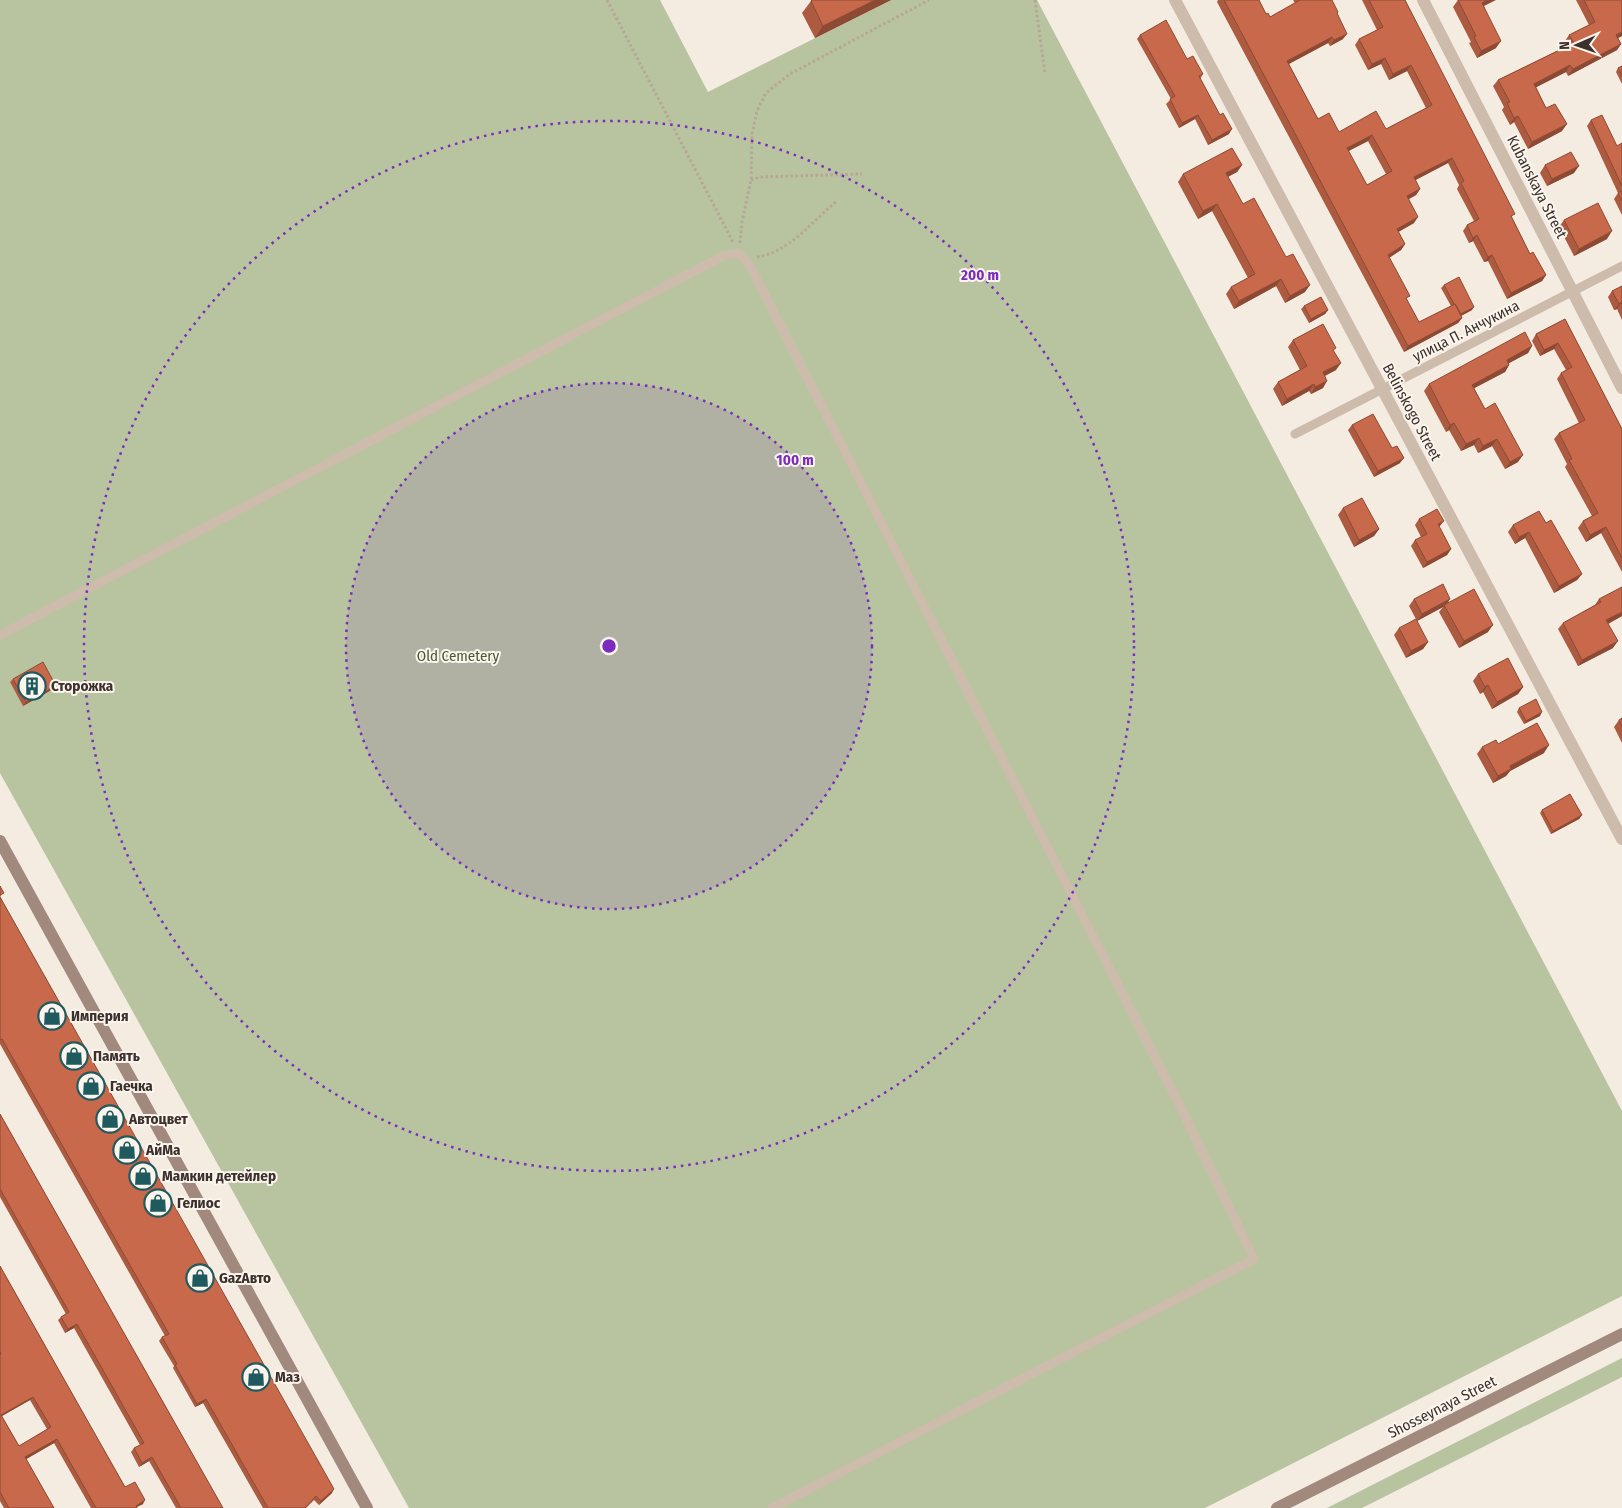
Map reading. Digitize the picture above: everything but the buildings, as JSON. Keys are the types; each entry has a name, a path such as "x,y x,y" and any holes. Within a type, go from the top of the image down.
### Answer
{"main road":[{"path":"0,842 367,1508"},
{"name":"Shosseynaya Street","path":"1277,1508 1622,1334"}],"street":[{"name":"Belinskogo Street","path":"1174,0 1622,839"},
{"name":"Kubanskaya Street","path":"1423,0 1622,388"}],"lane":[{"path":"0,635 715,260 729,254 739,253 748,261 1182,1110 1254,1259 772,1508"},
{"name":"улица П. Анчукина","path":"1295,434 1622,266"}],"path":[{"path":"607,0 739,253 757,257 770,255 802,234 820,215 838,201"},
{"path":"739,253 742,222 750,180 752,134 757,111 766,93 790,74 929,0"},
{"path":"1035,0 1045,74"},
{"path":"750,180 760,177 862,174"}],"green space":[{"name":"Old Cemetery","path":"0,0 660,0 708,92 891,0 1037,0 1622,1111 1622,1296 1205,1508 409,1508 0,773"},
{"path":"1622,1358 1622,1377 1362,1508 1327,1508"}],"place":[{"name":"Сторожка","path":"32,686"},
{"name":"Империя","path":"52,1016"},
{"name":"Память","path":"74,1056"},
{"name":"Гаечка","path":"91,1086"},
{"name":"Автоцвет","path":"110,1119"},
{"name":"АйМа","path":"127,1150"},
{"name":"Мамкин детейлер","path":"143,1176"},
{"name":"Гелиос","path":"158,1203"},
{"name":"GazАвто","path":"200,1278"},
{"name":"Маз","path":"256,1377"}]}
